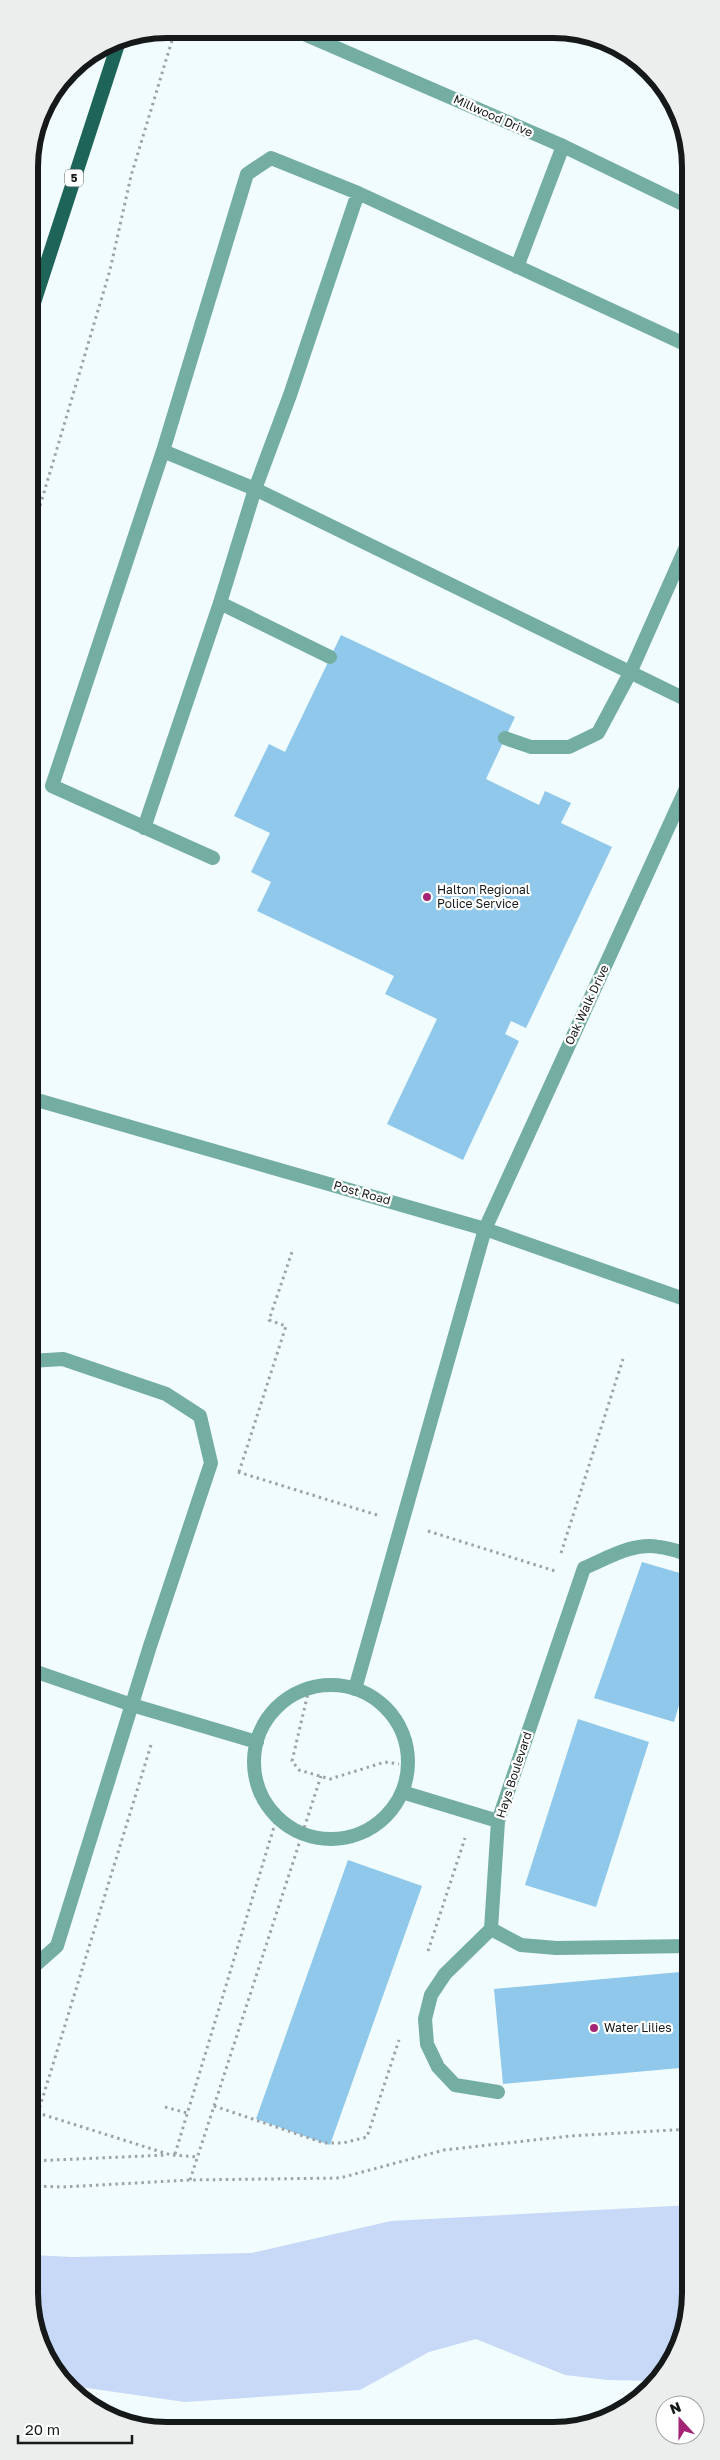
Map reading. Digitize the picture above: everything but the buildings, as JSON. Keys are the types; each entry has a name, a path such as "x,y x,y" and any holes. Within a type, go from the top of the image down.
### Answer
{"main road":[{"name":"5","path":"38,290 117,47"}],"street":[{"name":"Millwood Drive","path":"311,37 563,146 682,204"},
{"path":"517,267 563,146"},
{"path":"213,858 52,786 164,451 247,174 271,158 358,193 682,343"},
{"path":"144,828 220,603 255,489 290,395 358,193"},
{"path":"164,451 255,489 682,698"},
{"path":"505,738 531,747 569,747 598,733 630,673 682,556"},
{"path":"220,603 330,657"},
{"name":"Oak Walk Drive","path":"355,1689 485,1229 682,797"},
{"name":"Post Road","path":"38,1100 485,1229 682,1298"},
{"path":"37,1361 63,1359 166,1394 200,1416 211,1463 132,1705 57,1946 37,1964"},
{"name":"Hays Boulevard","path":"491,1928 498,1821 584,1568 619,1552 646,1546 660,1547 682,1553"},
{"path":"37,1672 132,1705 257,1742"},
{"path":"340,1686 355,1689 373,1698 388,1711 399,1727 406,1745 408,1765 402,1792 392,1810 378,1823 360,1833 335,1839 321,1839 302,1834 277,1817 264,1801 256,1782 254,1762 257,1742 264,1725 276,1709 291,1697 309,1689 340,1686"},
{"path":"402,1792 498,1821"},
{"path":"498,2092 455,2085 438,2067 427,2044 425,2020 431,1995 444,1974 491,1928 521,1945 556,1948 682,1946"}],"path":[{"path":"38,516 110,270 131,176 173,37"},
{"path":"239,1472 286,1326 269,1320 292,1252"},
{"path":"211,1463 377,1515"},
{"path":"427,1531 555,1570"},
{"path":"309,1689 292,1760 299,1770 330,1779 385,1762 408,1765"},
{"path":"152,1745 38,2113 173,2155"},
{"path":"190,2180 321,1776"},
{"path":"173,2155 277,1817"},
{"path":"427,1952 467,1833"},
{"path":"214,2106 324,2143 344,2143 367,2137 400,2035"},
{"path":"165,2107 187,2113"},
{"path":"37,2186 63,2187 190,2180 340,2178 444,2150 570,2136 682,2129"},
{"path":"37,2161 173,2155 197,2157"}],"water":[{"path":"682,2205 682,2302 680,2319 673,2343 661,2365 649,2381 608,2380 565,2375 476,2339 429,2352 360,2390 185,2402 77,2387 59,2365 44,2335 37,2294 37,2255 72,2257 252,2253 391,2221"}],"place":[{"name":"Halton Regional Police Service","path":"427,897"},
{"name":"Water Lilies","path":"594,2028"}]}
